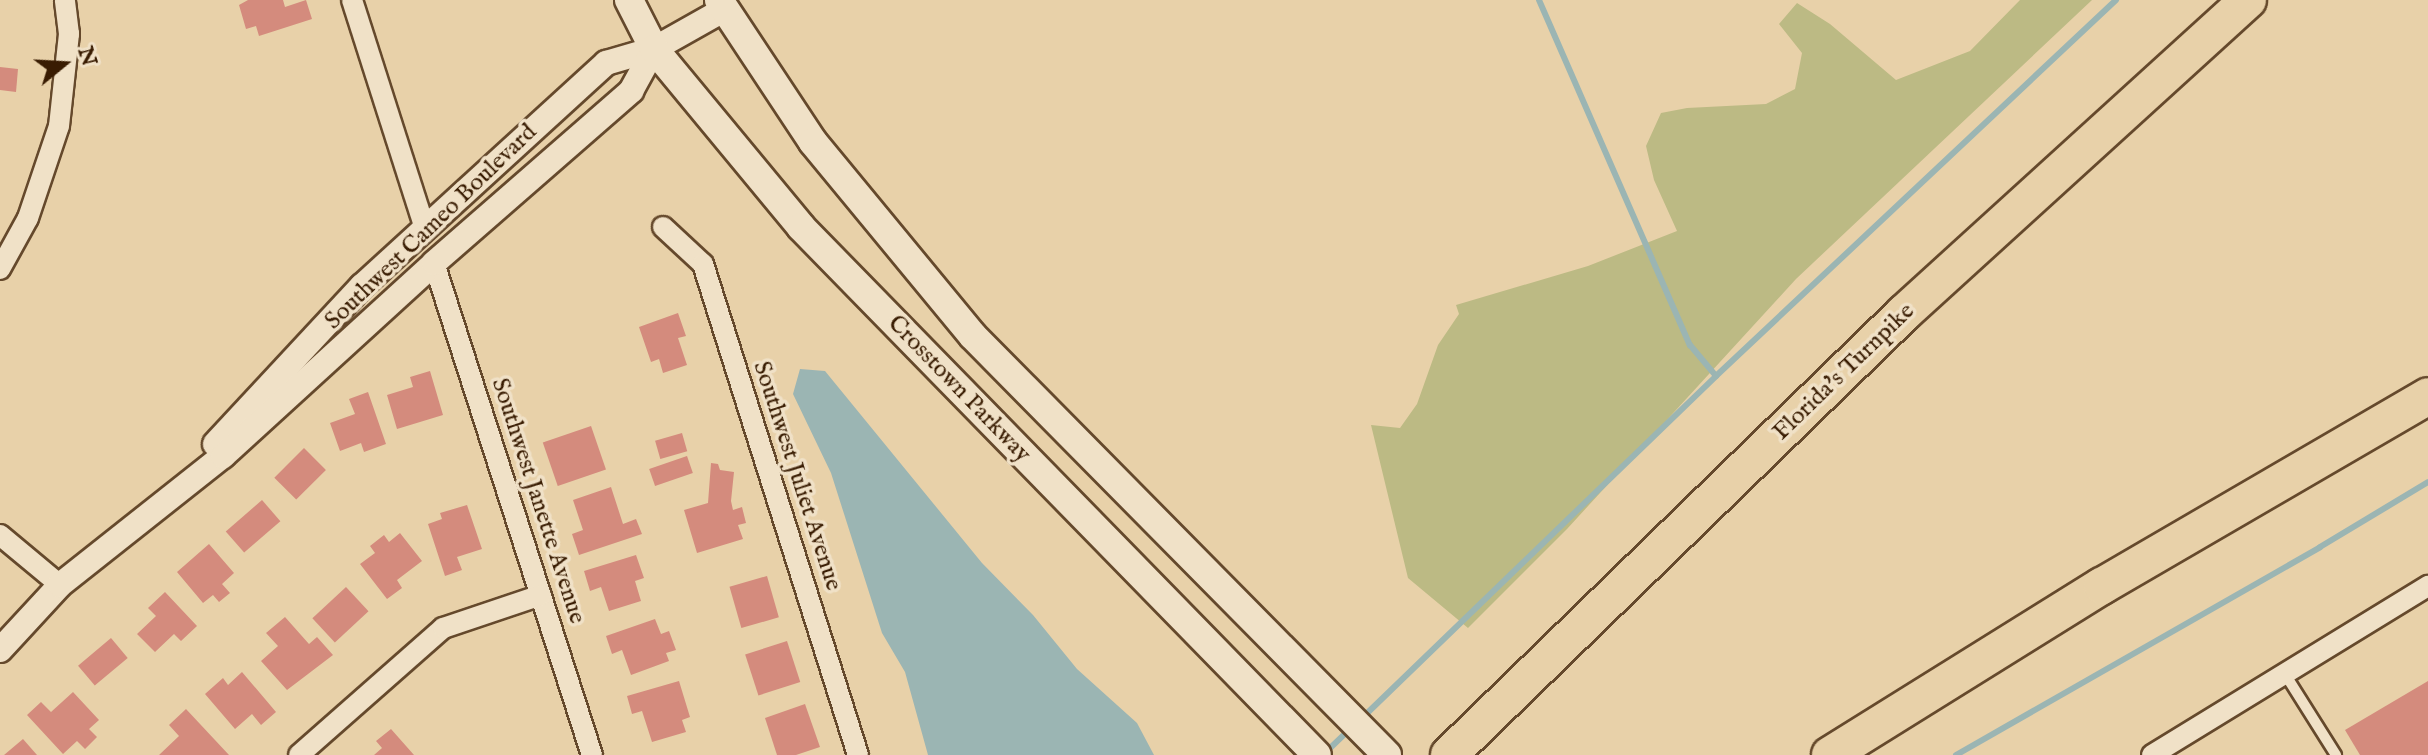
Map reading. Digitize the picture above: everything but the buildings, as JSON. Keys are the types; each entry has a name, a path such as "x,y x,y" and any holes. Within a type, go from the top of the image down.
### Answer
{"highway":[{"name":"Florida's Turnpike","path":"1449,755 1904,313 2248,0"},
{"path":"2216,30 2264,0"},
{"path":"2316,460 2428,378"},
{"path":"1830,755 2102,586 2428,396"}],"main road":[{"name":"Crosstown Parkway","path":"629,0 654,49 801,227 1317,755"},
{"name":"Crosstown Parkway","path":"727,3 813,142 973,336 1387,755"}],"street":[{"path":"0,269 28,218 59,126 69,34 65,0"},
{"path":"352,0 424,226"},
{"name":"Southwest Cameo Boulevard","path":"201,471 215,442 362,286 424,226 606,63 654,49 727,3"},
{"name":"Southwest Cameo Boulevard","path":"0,650 60,585 233,446 434,263 631,91 654,49"},
{"name":"Southwest Juliet Avenue","path":"663,227 703,264 858,755"},
{"name":"Southwest Janette Avenue","path":"434,263 592,755"},
{"path":"0,535 60,585"},
{"path":"2152,755 2428,586"},
{"path":"299,755 443,628 541,595"}],"lane":[{"path":"2285,674 2336,755"}],"shaded area":[{"path":"2020,0 2092,0 1796,279 1567,529 1468,628 1408,578 1371,425 1400,428 1417,404 1438,345 1459,314 1456,305 1588,266 1677,231 1654,180 1646,146 1661,113 1687,108 1766,104 1795,89 1802,53 1779,24 1797,3 1830,24 1896,80 1970,51"}],"water":[{"path":"800,369 825,371 982,563 1033,615 1077,669 1137,723 1154,755 928,755 905,672 882,633 831,473 793,394"}],"waterway":[{"path":"1539,0 1690,345 1716,376"},
{"path":"1360,720 1716,376 2116,0"},
{"path":"1956,755 2428,482"},
{"path":"1325,753 1349,730"}]}
